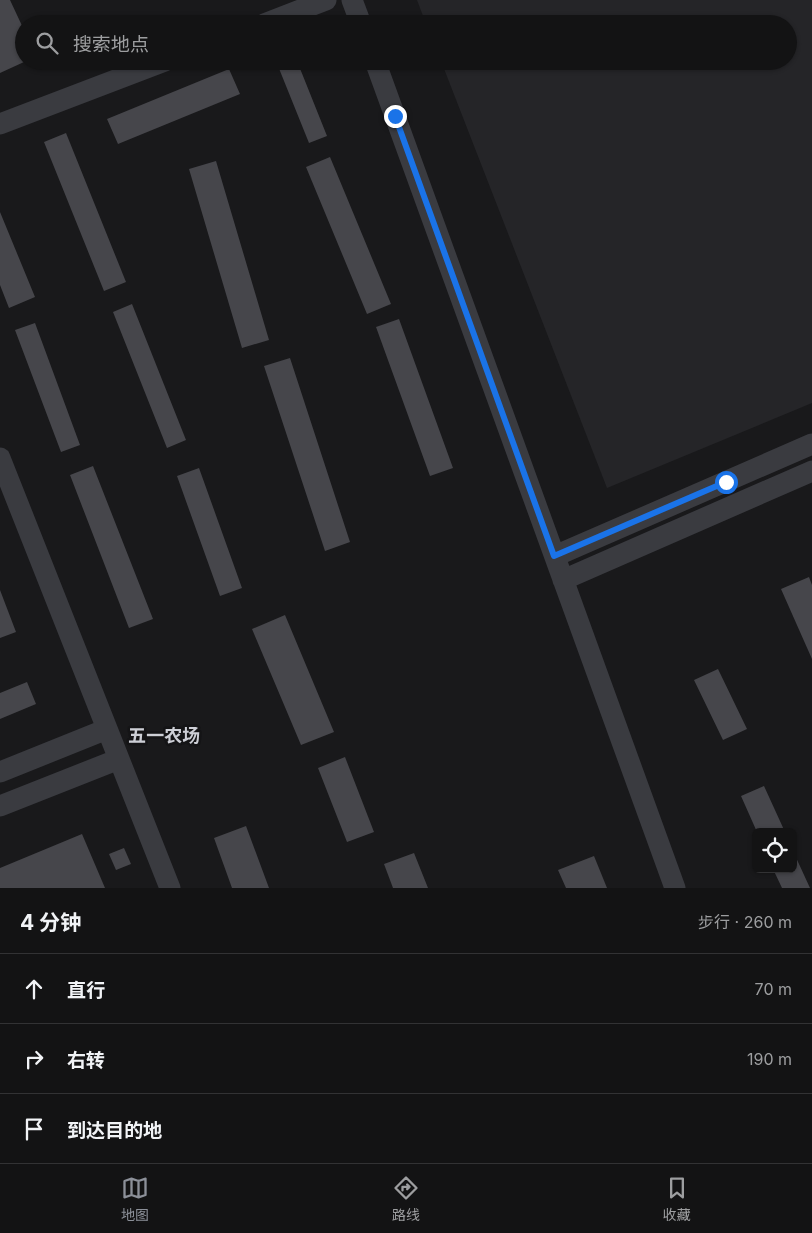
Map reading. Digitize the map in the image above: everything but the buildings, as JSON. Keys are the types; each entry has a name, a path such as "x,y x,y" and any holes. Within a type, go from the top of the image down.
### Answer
{"street":[{"path":"287,15 326,0"},
{"path":"352,0 358,15"},
{"path":"0,124 141,70"},
{"path":"378,70 675,888"},
{"path":"554,556 812,444"},
{"path":"0,458 170,888"},
{"path":"563,580 812,471"},
{"path":"0,772 107,728"},
{"path":"0,806 119,759"}],"shaded area":[{"path":"417,0 812,0 812,403 607,488 444,70 797,70 797,15 423,15"}],"district":[{"name":"五一农场","path":"164,736"}],"route":[{"path":"395,116 554,556 726,482"}]}
